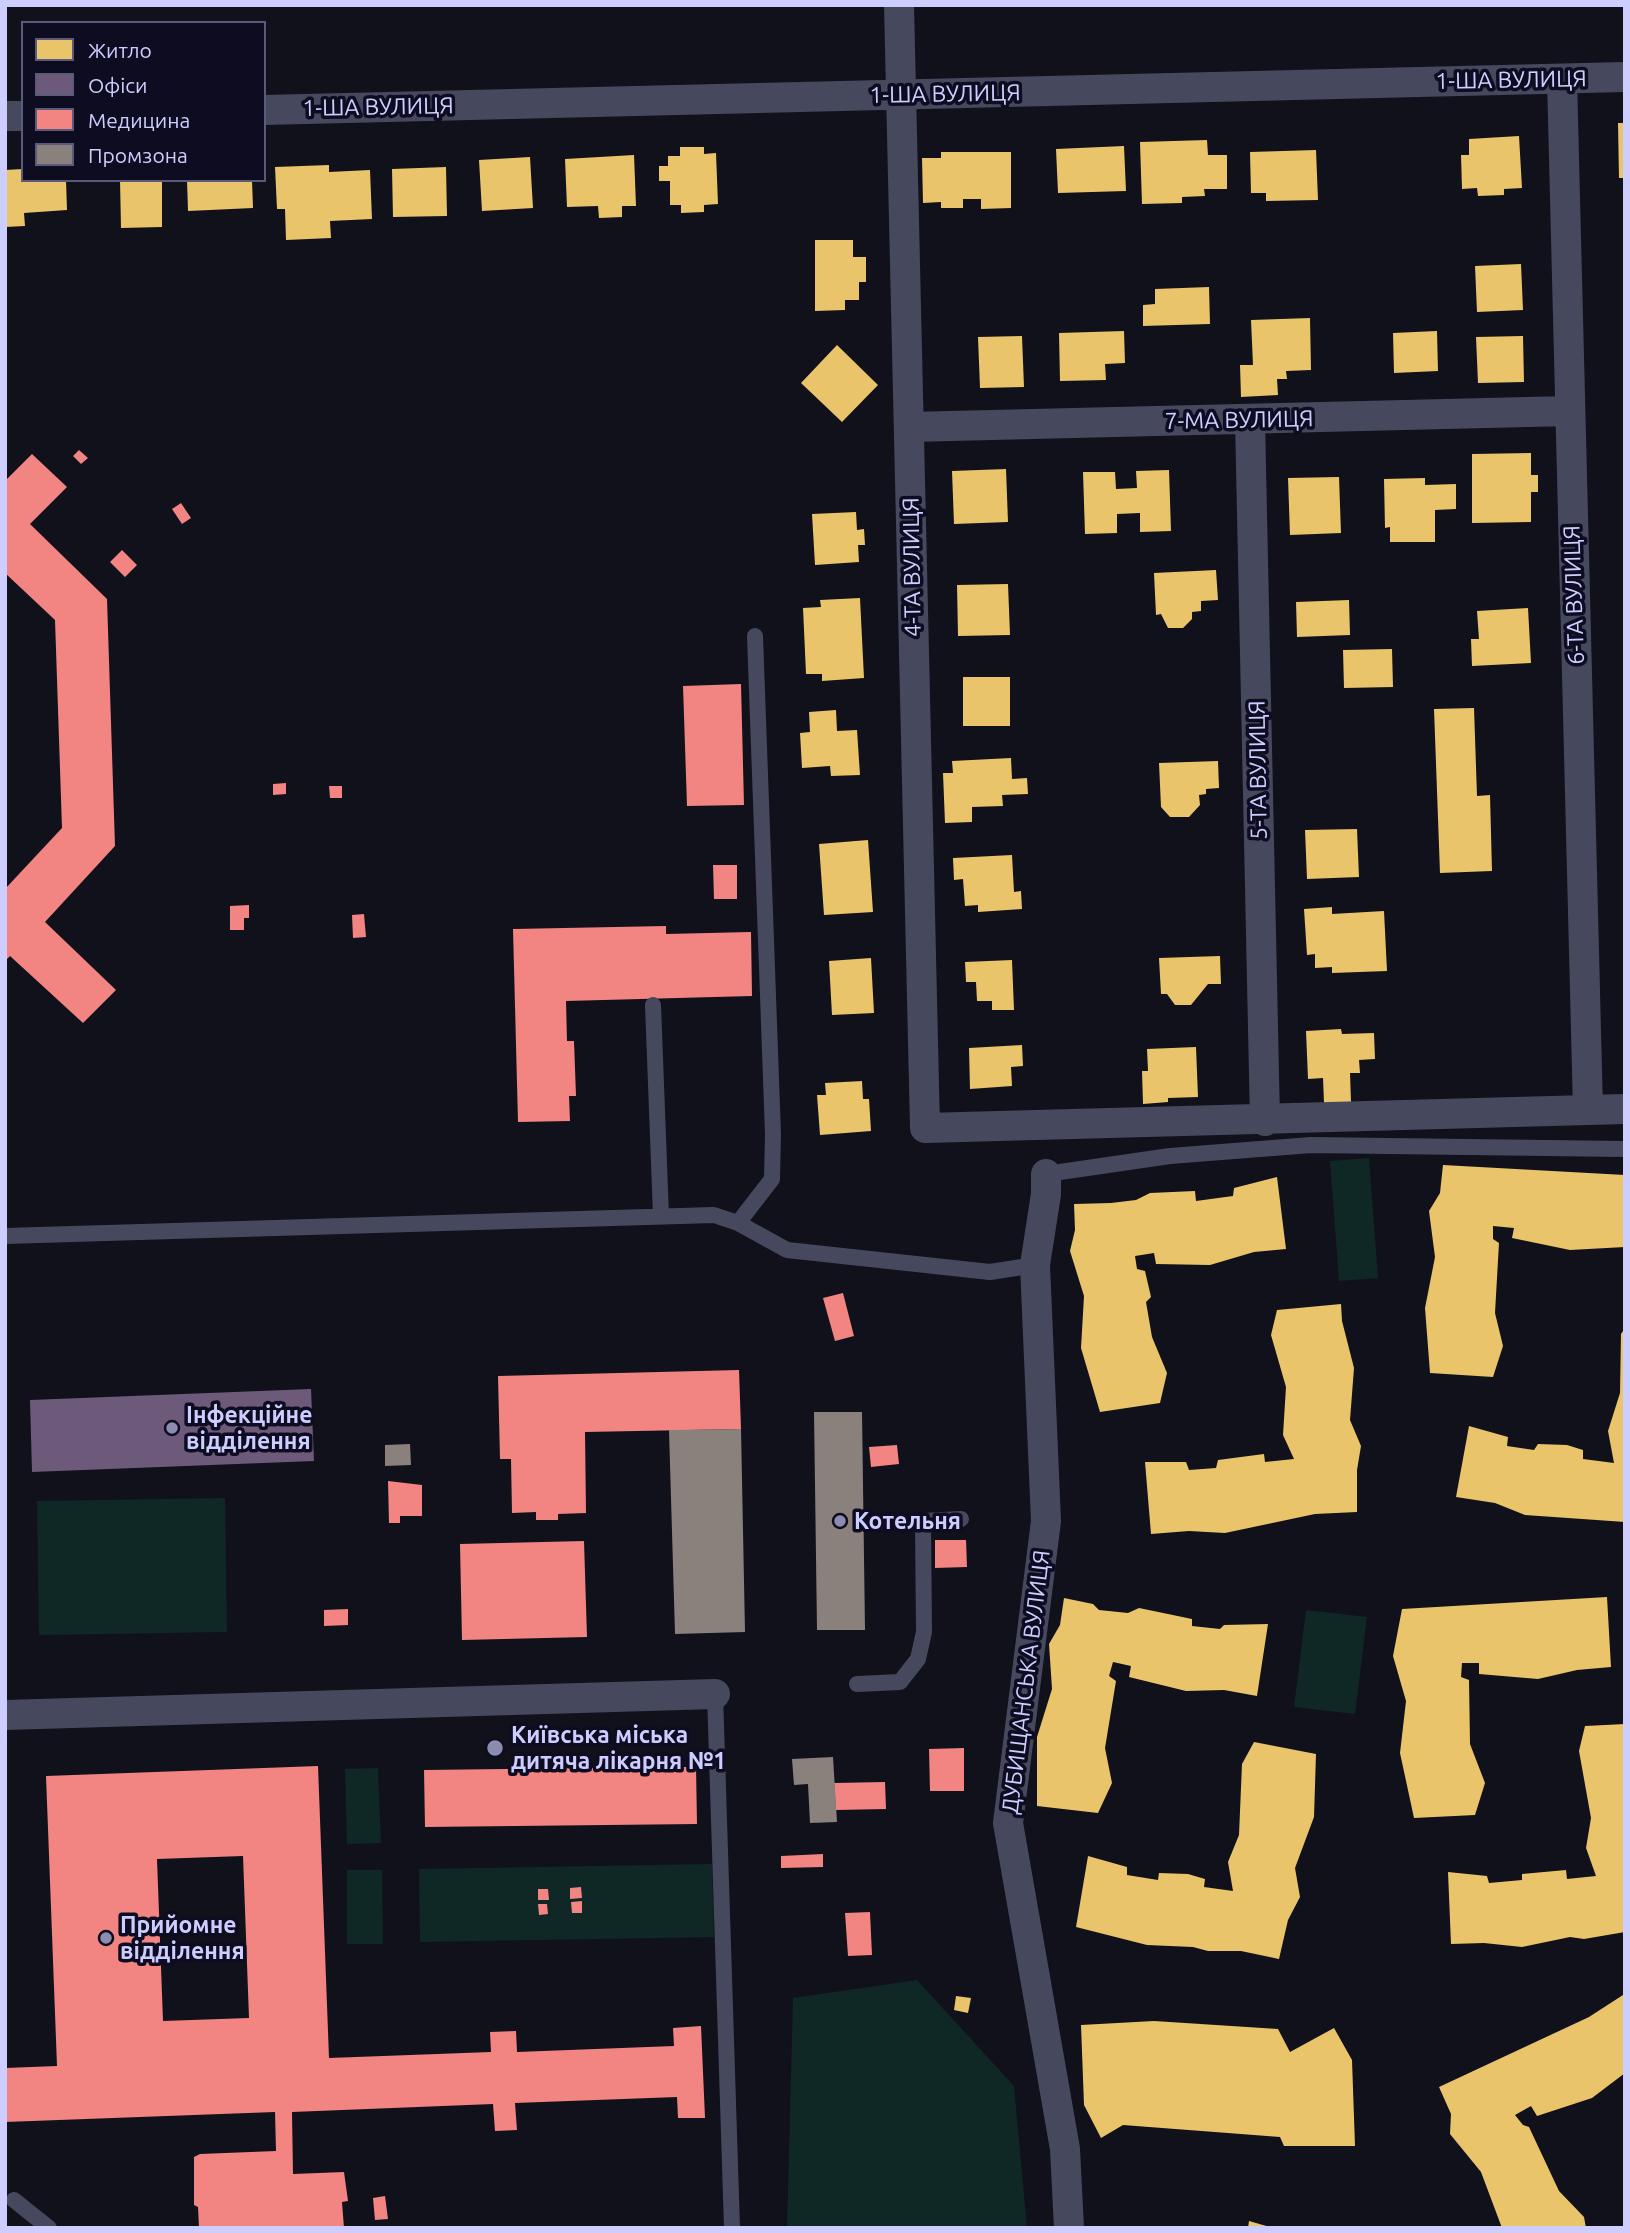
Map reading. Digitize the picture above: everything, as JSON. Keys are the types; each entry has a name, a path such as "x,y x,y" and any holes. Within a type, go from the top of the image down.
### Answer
{"street":[{"name":"4-ТА ВУЛИЦЯ","path":"899,5 925,1128 1265,1121"},
{"name":"1-ША ВУЛИЦЯ","path":"266,110 1625,77"},
{"name":"6-ТА ВУЛИЦЯ","path":"1562,79 1588,1110"},
{"name":"7-МА ВУЛИЦЯ","path":"909,427 1569,411"},
{"name":"5-ТА ВУЛИЦЯ","path":"1250,420 1265,1121"},
{"path":"1265,1121 1625,1109"},
{"name":"ДУБИЩАНСЬКА ВУЛИЦЯ","path":"1046,1174 1046,1194 1035,1265 1046,1521 1008,1823 1065,2149 1069,2228"},
{"path":"5,1715 715,1694"}],"lane":[{"path":"738,1223 772,1179 755,636"},
{"path":"653,1005 661,1216"},
{"path":"1046,1174 1170,1156 1311,1145 1625,1149"},
{"path":"5,1236 714,1214 738,1223 787,1250 990,1272 1035,1265"},
{"path":"857,1684 900,1682 918,1659 924,1632 923,1521 961,1519"},
{"path":"715,1694 732,2228"},
{"path":"14,2200 49,2228"}],"green space":[{"path":"1369,1158 1378,1278 1339,1281 1330,1161"},
{"path":"225,1498 227,1632 39,1635 37,1501"},
{"path":"1306,1610 1367,1617 1355,1714 1294,1707"},
{"path":"378,1768 381,1843 347,1844 345,1769"},
{"path":"712,1864 714,1937 420,1942 419,1869"},
{"path":"347,1870 382,1870 383,1944 347,1944"},
{"path":"917,1980 1014,2086 1027,2228 787,2228 793,1998"}],"building: Житло":[{"path":"1618,123 1625,123 1625,178 1619,178"},
{"path":"1519,136 1522,188 1504,189 1504,195 1478,196 1477,188 1462,189 1461,155 1469,155 1469,139"},
{"path":"1207,140 1208,155 1227,155 1227,189 1204,189 1205,196 1182,197 1182,203 1142,204 1140,142"},
{"path":"1124,146 1126,191 1058,193 1056,149"},
{"path":"680,147 704,147 704,154 716,153 718,204 704,205 704,212 681,213 681,205 670,205 670,181 659,181 659,166 668,166 668,156 680,156"},
{"path":"1316,150 1318,200 1266,201 1266,193 1251,193 1250,152"},
{"path":"941,152 1011,152 1011,208 981,209 981,199 963,199 963,208 941,208 941,202 923,203 922,158 941,158"},
{"path":"634,155 636,206 622,206 622,217 599,218 598,206 567,207 565,159"},
{"path":"530,157 533,208 482,211 479,160"},
{"path":"329,165 329,172 370,170 372,219 330,221 331,238 286,240 285,209 277,209 275,167"},
{"path":"446,167 447,216 393,217 392,169"},
{"path":"21,169 21,182 66,182 67,210 24,213 25,226 5,227 5,170"},
{"path":"120,182 162,182 162,227 121,228"},
{"path":"187,182 252,182 253,208 188,211"},
{"path":"815,240 853,240 853,257 866,257 866,282 859,282 859,300 845,300 845,310 815,311"},
{"path":"1521,264 1523,310 1477,312 1475,266"},
{"path":"1209,287 1210,324 1143,326 1143,305 1155,304 1155,289"},
{"path":"1310,318 1311,370 1286,371 1287,379 1277,379 1278,395 1241,397 1240,365 1253,365 1251,320"},
{"path":"1124,331 1125,363 1105,364 1106,380 1060,381 1059,333"},
{"path":"1437,331 1438,371 1394,373 1393,333"},
{"path":"1022,336 1024,387 980,388 978,337"},
{"path":"1523,336 1524,382 1478,383 1476,337"},
{"path":"837,345 878,385 842,422 801,383"},
{"path":"1531,453 1531,475 1538,475 1538,492 1531,492 1531,522 1472,523 1472,454"},
{"path":"1006,469 1008,522 954,524 952,471"},
{"path":"1169,470 1171,531 1140,532 1140,513 1117,514 1117,533 1085,534 1083,472 1115,472 1116,489 1137,488 1136,471"},
{"path":"1339,477 1341,533 1290,535 1288,478"},
{"path":"1425,478 1425,485 1456,484 1456,509 1435,510 1435,542 1390,542 1390,527 1385,528 1384,479"},
{"path":"856,512 857,530 864,529 865,545 858,545 859,562 815,565 812,514"},
{"path":"1216,570 1218,600 1201,601 1201,611 1192,612 1192,619 1183,628 1168,628 1161,614 1156,615 1154,573"},
{"path":"1008,584 1010,635 958,636 957,585"},
{"path":"860,598 864,678 822,681 822,674 806,674 803,608 821,607 820,600"},
{"path":"1349,600 1350,635 1297,637 1296,602"},
{"path":"1528,608 1531,663 1472,666 1471,639 1479,639 1477,611"},
{"path":"1392,649 1393,687 1344,688 1343,650"},
{"path":"963,677 1010,677 1010,726 963,726"},
{"path":"1474,708 1477,796 1490,795 1492,871 1440,873 1434,709"},
{"path":"836,710 837,731 857,730 860,775 831,776 830,766 802,768 800,733 810,732 809,712"},
{"path":"1011,758 1012,779 1027,778 1028,794 1002,795 1003,806 972,807 972,822 945,823 943,773 953,773 952,761"},
{"path":"1218,761 1219,788 1206,789 1206,794 1199,795 1200,805 1189,817 1170,817 1161,807 1159,763"},
{"path":"1357,829 1359,877 1307,879 1305,830"},
{"path":"868,840 873,912 824,915 819,844"},
{"path":"1012,855 1014,892 1021,891 1022,909 978,912 978,905 965,906 963,879 954,880 953,858"},
{"path":"1332,907 1332,914 1384,911 1387,971 1332,973 1332,967 1315,968 1315,954 1307,955 1304,909"},
{"path":"1220,956 1221,984 1208,984 1191,1005 1175,1005 1167,994 1161,994 1159,958"},
{"path":"871,958 874,1013 832,1015 829,961"},
{"path":"1012,960 1014,1010 992,1010 992,1001 977,1001 976,982 966,982 965,962"},
{"path":"1341,1029 1342,1034 1374,1033 1375,1059 1359,1060 1360,1073 1350,1073 1351,1102 1324,1103 1323,1078 1308,1079 1306,1031"},
{"path":"1022,1045 1023,1066 1011,1067 1012,1086 970,1089 969,1048"},
{"path":"1196,1047 1198,1097 1168,1098 1168,1102 1143,1104 1142,1071 1148,1071 1147,1049"},
{"path":"862,1081 863,1099 869,1099 871,1131 820,1135 817,1095 826,1095 825,1083"},
{"path":"1443,1165 1625,1175 1625,1247 1570,1250 1512,1238 1514,1228 1493,1226 1493,1239 1499,1243 1495,1313 1503,1346 1493,1377 1430,1373 1425,1308 1435,1257 1429,1211 1440,1193"},
{"path":"1277,1177 1286,1249 1254,1252 1210,1265 1156,1264 1154,1253 1135,1256 1137,1269 1145,1271 1151,1297 1146,1302 1152,1337 1167,1373 1160,1403 1100,1412 1081,1348 1084,1296 1070,1251 1075,1230 1074,1204 1111,1203 1136,1200 1150,1193 1195,1191 1196,1201 1233,1196 1234,1188"},
{"path":"1341,1304 1342,1321 1354,1368 1350,1420 1361,1446 1357,1470 1357,1512 1315,1514 1225,1533 1189,1531 1151,1534 1145,1462 1186,1462 1189,1470 1216,1468 1218,1460 1264,1454 1265,1462 1294,1459 1283,1435 1286,1387 1271,1335 1277,1310"},
{"path":"1625,1328 1625,1522 1525,1515 1495,1503 1456,1497 1469,1426 1508,1437 1507,1446 1534,1450 1538,1444 1567,1445 1583,1450 1583,1459 1614,1463 1608,1431 1620,1393 1621,1334"},
{"path":"1607,1597 1611,1667 1577,1670 1538,1679 1479,1674 1479,1663 1462,1663 1461,1677 1469,1680 1470,1744 1485,1783 1475,1815 1414,1818 1400,1753 1406,1701 1393,1656 1402,1609"},
{"path":"1064,1598 1093,1604 1099,1610 1128,1613 1139,1608 1192,1619 1192,1626 1220,1629 1224,1625 1268,1624 1257,1696 1224,1690 1186,1691 1129,1677 1131,1666 1113,1662 1109,1676 1116,1681 1105,1748 1112,1783 1098,1813 1037,1806 1037,1737 1052,1689 1049,1644 1060,1625"},
{"path":"1625,1724 1625,1932 1584,1939 1570,1937 1522,1947 1484,1943 1451,1944 1448,1872 1487,1876 1489,1883 1522,1880 1522,1874 1566,1870 1567,1879 1596,1876 1586,1848 1591,1818 1579,1751 1585,1726"},
{"path":"1254,1742 1316,1754 1314,1817 1295,1868 1300,1897 1288,1920 1279,1959 1241,1951 1208,1951 1193,1947 1147,1945 1076,1927 1088,1856 1127,1867 1127,1875 1158,1880 1159,1873 1188,1874 1205,1879 1204,1887 1233,1891 1228,1862 1239,1835 1242,1764"},
{"path":"1623,1995 1625,2073 1592,2098 1537,2116 1531,2106 1515,2115 1523,2125 1529,2127 1559,2191 1584,2217 1586,2228 1502,2228 1481,2172 1450,2134 1451,2114 1439,2087 1589,2017"},
{"path":"956,1996 971,1998 968,2013 954,2010"},
{"path":"1154,2021 1278,2029 1290,2052 1334,2028 1352,2060 1355,2146 1284,2146 1280,2137 1123,2125 1101,2138 1084,2105 1081,2025"},
{"path":"1249,2221 1270,2227 1270,2228 1248,2228"}],"building: Офіси":[{"name":"Інфекційне відділення","path":"311,1389 314,1461 32,1472 30,1400"}],"building: Медицина":[{"path":"79,450 88,458 81,464 73,456"},
{"path":"32,454 67,487 30,524 107,599 115,846 45,922 116,990 83,1023 10,956 5,961 5,889 62,828 55,620 5,573 5,481"},
{"path":"181,503 191,518 182,524 172,509"},
{"path":"122,550 137,565 125,577 110,562"},
{"path":"741,684 744,805 687,806 683,686"},
{"path":"286,783 286,794 273,795 273,784"},
{"path":"329,786 342,786 342,798 330,798"},
{"path":"713,865 737,865 737,899 714,899"},
{"path":"249,905 249,918 244,918 244,930 230,930 230,906"},
{"path":"364,914 366,937 353,938 352,915"},
{"path":"666,926 666,934 751,932 752,996 566,1001 567,1041 574,1041 576,1096 569,1096 570,1121 518,1122 513,929"},
{"path":"843,1293 854,1336 835,1341 823,1298"},
{"path":"739,1370 741,1429 585,1432 586,1513 558,1514 558,1520 536,1520 536,1512 512,1513 511,1459 500,1459 498,1376"},
{"path":"897,1445 899,1464 871,1467 869,1447"},
{"path":"388,1481 422,1485 422,1516 400,1516 400,1523 389,1523"},
{"path":"935,1540 966,1540 967,1567 935,1568"},
{"path":"584,1541 587,1637 462,1640 460,1544"},
{"path":"348,1609 348,1625 324,1626 324,1610"},
{"path":"964,1748 964,1791 930,1791 929,1749"},
{"name":"Прийомне відділення","path":"318,1766 329,2058 491,2052 490,2032 516,2031 517,2052 674,2046 673,2028 701,2026 705,2118 678,2118 677,2097 515,2103 517,2130 495,2131 493,2104 292,2112 293,2174 344,2172 348,2201 342,2202 344,2228 199,2228 198,2207 194,2205 194,2157 200,2154 276,2151 275,2112 5,2122 5,2068 57,2066 46,1776","holes":["243,1856 249,2018 163,2021 157,1859"]},
{"path":"696,1767 697,1824 425,1827 424,1770"},
{"path":"885,1782 886,1809 836,1810 834,1783"},
{"path":"823,1854 823,1867 781,1868 781,1856"},
{"path":"581,1887 582,1898 570,1899 570,1888"},
{"path":"538,1889 548,1889 549,1900 538,1900"},
{"path":"582,1901 582,1913 572,1913 571,1902"},
{"path":"538,1904 547,1904 548,1914 539,1915"},
{"path":"870,1912 872,1955 848,1956 845,1913"},
{"path":"385,2196 388,2219 375,2220 373,2198"}],"building: Промзона":[{"name":"Котельня","path":"814,1412 862,1412 865,1630 817,1630"},
{"path":"741,1429 745,1632 675,1634 669,1430"},
{"path":"410,1444 411,1465 385,1466 385,1445"},
{"path":"833,1757 837,1822 810,1823 808,1784 794,1785 792,1759"}],"place":[{"name":"Інфекційне відділення","path":"172,1428"},
{"name":"Котельня","path":"840,1521"},
{"name":"Київська міська дитяча лікарня №1","path":"495,1748"},
{"name":"Прийомне відділення","path":"106,1938"}]}
